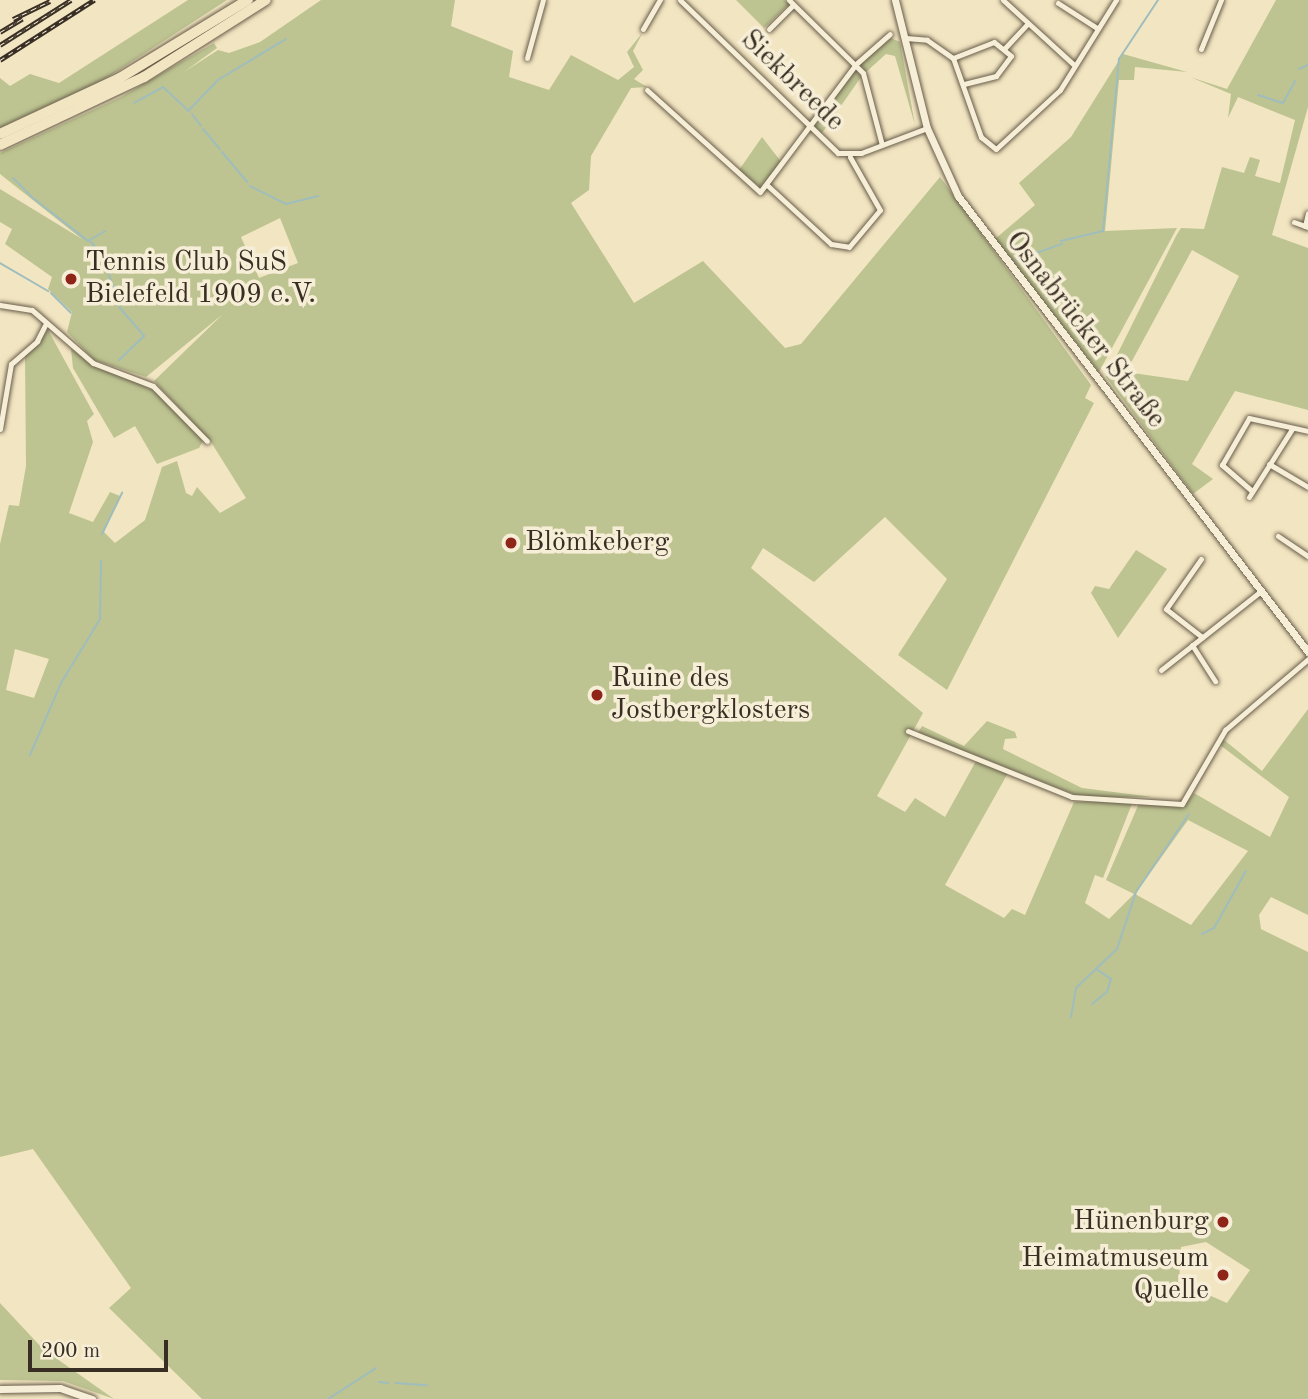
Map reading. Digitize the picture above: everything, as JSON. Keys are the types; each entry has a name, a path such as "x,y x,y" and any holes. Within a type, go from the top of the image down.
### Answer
{"highway":[{"path":"0,134 120,78 243,0"},
{"path":"0,145 144,77 266,0"}],"main road":[{"name":"Osnabrücker Straße","path":"895,0 927,128 950,182 983,232 1308,652"},
{"path":"0,1389 60,1388 92,1399"}],"street":[{"path":"527,58 543,0"},
{"path":"643,29 660,0"},
{"name":"Siekbreede","path":"680,0 809,130 850,157 880,210 857,241 836,247 767,185"},
{"path":"1003,0 1026,25 1073,64"},
{"path":"906,38 927,40 953,58 981,137 996,149 1043,109 1073,73 1073,64 1116,0"},
{"path":"1201,49 1221,0"},
{"path":"769,29 791,2 856,64 870,92 882,145"},
{"path":"1058,3 1097,28"},
{"path":"1004,49 1026,25"},
{"path":"647,90 676,110 754,190 767,185 856,64 890,34"},
{"path":"953,58 994,41 1004,49 1011,61 999,74 964,84"},
{"name":"Siekbreede","path":"850,157 927,128"},
{"path":"1294,222 1306,226 1308,213"},
{"path":"0,305 30,309 93,363 160,391 207,441"},
{"path":"0,429 11,364 37,341 46,323"},
{"path":"1292,429 1250,494 1222,465 1249,418 1308,431"},
{"path":"1269,464 1308,487"},
{"path":"1278,536 1308,556"},
{"path":"1200,559 1166,609 1202,637"},
{"path":"1161,670 1261,591"},
{"path":"1192,645 1215,681"},
{"path":"908,731 1072,797 1182,804 1225,730 1308,659"}],"green space":[{"path":"188,0 227,0 105,79 0,128 0,78 10,86 30,74 59,83"},
{"path":"321,0 455,0 451,26 513,51 509,77 549,90 571,55 618,80 634,67 627,52 643,32 633,51 643,70 634,79 647,87 631,88 591,156 589,190 571,203 634,303 703,261 785,348 801,344 940,177 1091,385 1085,398 1094,403 947,690 898,655 947,579 885,517 814,582 763,548 751,568 923,713 877,796 905,812 915,798 945,817 976,761 1008,773 945,885 1004,918 1012,909 1025,915 1074,802 1133,801 1103,878 1095,875 1085,903 1109,919 1134,894 1106,880 1140,801 1183,808 1194,793 1270,837 1289,797 1220,745 1223,739 1262,771 1308,709 1308,915 1271,897 1259,915 1261,929 1308,952 1308,1399 202,1399 109,1308 131,1288 33,1149 0,1157 0,544 9,505 19,506 26,466 25,356 48,330 94,414 87,421 93,442 69,513 93,522 110,492 120,496 104,532 115,543 145,520 162,467 177,461 186,493 192,496 197,487 220,513 246,498 211,442 154,381 223,314 146,377 94,360 67,332 72,312 48,289 52,277 5,244 12,229 0,222 0,189 82,239 0,174 0,153 121,97 214,43 217,48 184,72 218,50 229,53 260,42","holes":["280,218 298,263 259,278 241,237","15,649 49,659 34,698 6,690","1188,820 1248,851 1191,925 1135,894","1206,1242 1250,1270 1227,1303 1179,1282 1181,1247"]},
{"path":"736,0 785,0 789,4 764,28"},
{"path":"1276,0 1308,0 1308,107 1272,235 1308,248 1308,410 1235,391 1192,464 1213,479 1193,494 1106,377 1181,228 1204,229 1222,167 1244,173 1250,157 1260,160 1255,176 1280,183 1295,120 1238,97 1228,118 1231,94 1190,77 1227,89","holes":["1192,250 1239,276 1188,381 1126,372"]},
{"path":"891,38 900,42 915,125 895,56 886,54 866,72 860,64"},
{"path":"1123,54 1187,72 1135,67 1134,80 1119,80 1105,231 1177,228 1099,372 995,239 1035,205 1019,183 1071,137"},
{"path":"855,69 861,77 820,136 815,126"},
{"path":"762,137 782,163 760,187 739,170"},
{"path":"71,349 158,393 203,441 199,448 157,464 135,426 114,438 73,368"},
{"path":"1136,550 1167,569 1118,638 1091,593 1095,586 1109,589"},
{"path":"987,721 1015,732 1017,738 1005,739 1003,749 1082,788 1153,797 1081,797 918,733 922,726 964,746"},
{"path":"0,1303 43,1349 114,1399 63,1381 0,1380"}],"waterway":[{"path":"1061,241 1103,231 1119,59 1158,0"},
{"path":"188,111 218,80 286,39"},
{"path":"1299,69 1308,65"},
{"path":"1258,95 1283,103 1295,81"},
{"path":"134,103 163,87 189,111"},
{"path":"192,114 201,126"},
{"path":"203,129 220,149"},
{"path":"222,152 247,182"},
{"path":"13,178 32,197"},
{"path":"250,186 286,204 318,196"},
{"path":"33,198 88,241 105,231"},
{"path":"91,242 101,254"},
{"path":"1016,260 1062,244"},
{"path":"103,256 120,308 144,336 119,360"},
{"path":"0,263 48,291"},
{"path":"51,293 71,313"},
{"path":"102,534 122,493"},
{"path":"30,755 61,683 100,619 101,561"},
{"path":"1071,1017 1076,988 1117,949 1136,892 1189,814"},
{"path":"1202,934 1214,928 1246,871"},
{"path":"1092,1004 1107,992 1111,979 1096,969"},
{"path":"328,1399 376,1368"},
{"path":"379,1382 388,1383"},
{"path":"395,1383 427,1385"}],"railway":[{"path":"0,45 71,0"},
{"path":"0,60 94,0"},
{"path":"13,19 50,1"},
{"path":"0,32 22,19"}],"place":[{"name":"Tennis Club SuS Bielefeld 1909 e.V.","path":"71,279"},
{"name":"Blömkeberg","path":"511,543"},
{"name":"Ruine des Jostbergklosters","path":"597,695"},
{"name":"Hünenburg","path":"1223,1222"},
{"name":"Heimatmuseum Quelle","path":"1223,1275"}]}
